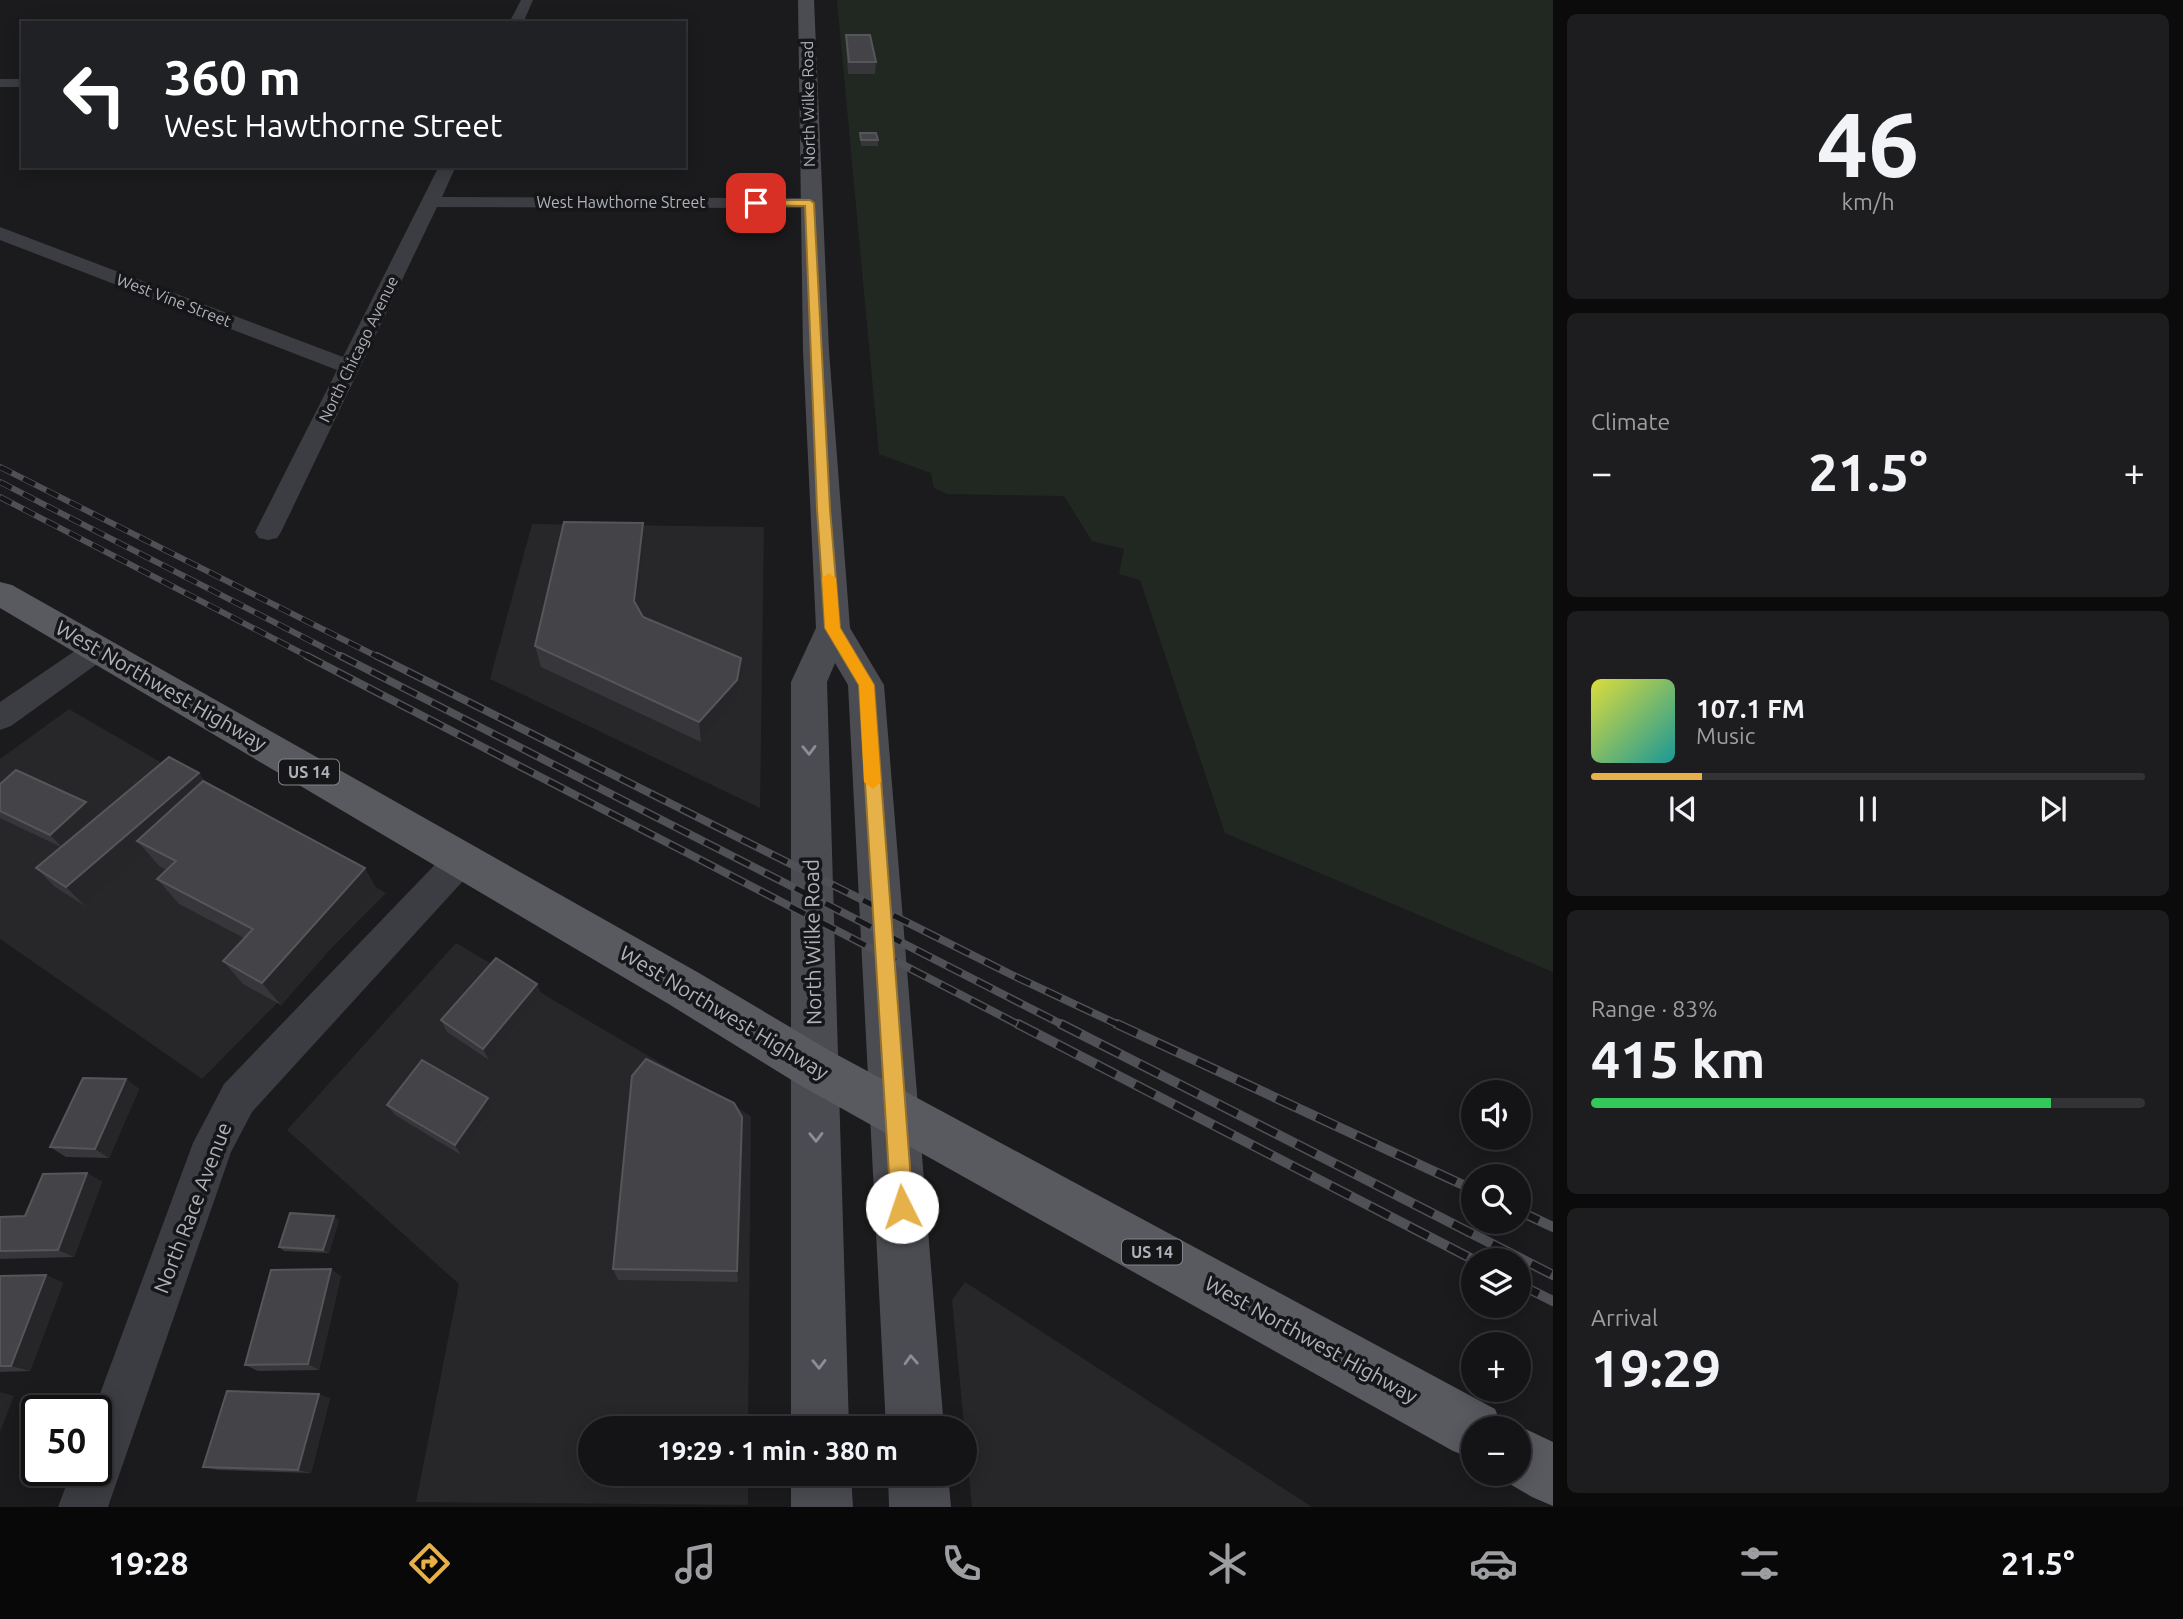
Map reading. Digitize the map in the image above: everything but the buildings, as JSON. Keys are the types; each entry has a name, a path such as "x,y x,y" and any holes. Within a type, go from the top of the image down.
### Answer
{"main road":[{"name":"North Wilke Road","path":"806,0 810,203 824,509 833,628 866,685 914,1416"},
{"name":"West Northwest Highway","path":"0,593 683,988 815,1069 896,1111 1461,1423"},
{"name":"North Wilke Road","path":"820,1416 809,682 833,628"},
{"path":"1531,1463 1553,1476"},
{"path":"821,1486 822,1507"},
{"path":"919,1486 920,1507"}],"street":[{"path":"517,21 527,0"},
{"path":"0,83 21,83"},
{"name":"North Chicago Avenue","path":"268,532 447,168"},
{"name":"West Hawthorne Street","path":"431,202 810,203"},
{"name":"West Vine Street","path":"0,233 348,367"},
{"path":"0,718 98,649"},
{"name":"North Race Avenue","path":"83,1507 214,1143 239,1098 461,860"}],"shaded area":[{"path":"837,0 1553,0 1553,972 1225,833 1140,580 1119,574 1124,549 1092,541 1064,496 947,494 934,488 931,473 879,454"},
{"path":"532,524 764,527 760,808 490,679"},
{"path":"69,709 386,893 202,1079 0,939 0,759"},
{"path":"456,943 751,1116 748,1416 578,1416 578,1486 748,1486 748,1505 416,1502 459,1284 287,1130"},
{"path":"965,1282 1312,1507 972,1507 970,1486 977,1486 977,1416 963,1416 952,1300"}],"railway":[{"path":"0,467 380,658"},
{"path":"0,482 344,658"},
{"path":"0,497 311,658"},
{"path":"307,656 1021,1026"},
{"path":"341,656 1065,1026"},
{"path":"377,656 1012,975 1121,1026"},
{"path":"1018,1024 1461,1253"},
{"path":"1061,1024 1553,1275"},
{"path":"1117,1024 1461,1184"},
{"path":"1531,1217 1553,1227"},
{"path":"1531,1290 1553,1301"}],"slow traffic":[{"path":"829,578 833,628 866,685 873,782"}],"route":[{"path":"756,203 810,203 824,509 833,628 866,685 902,1207"}]}
